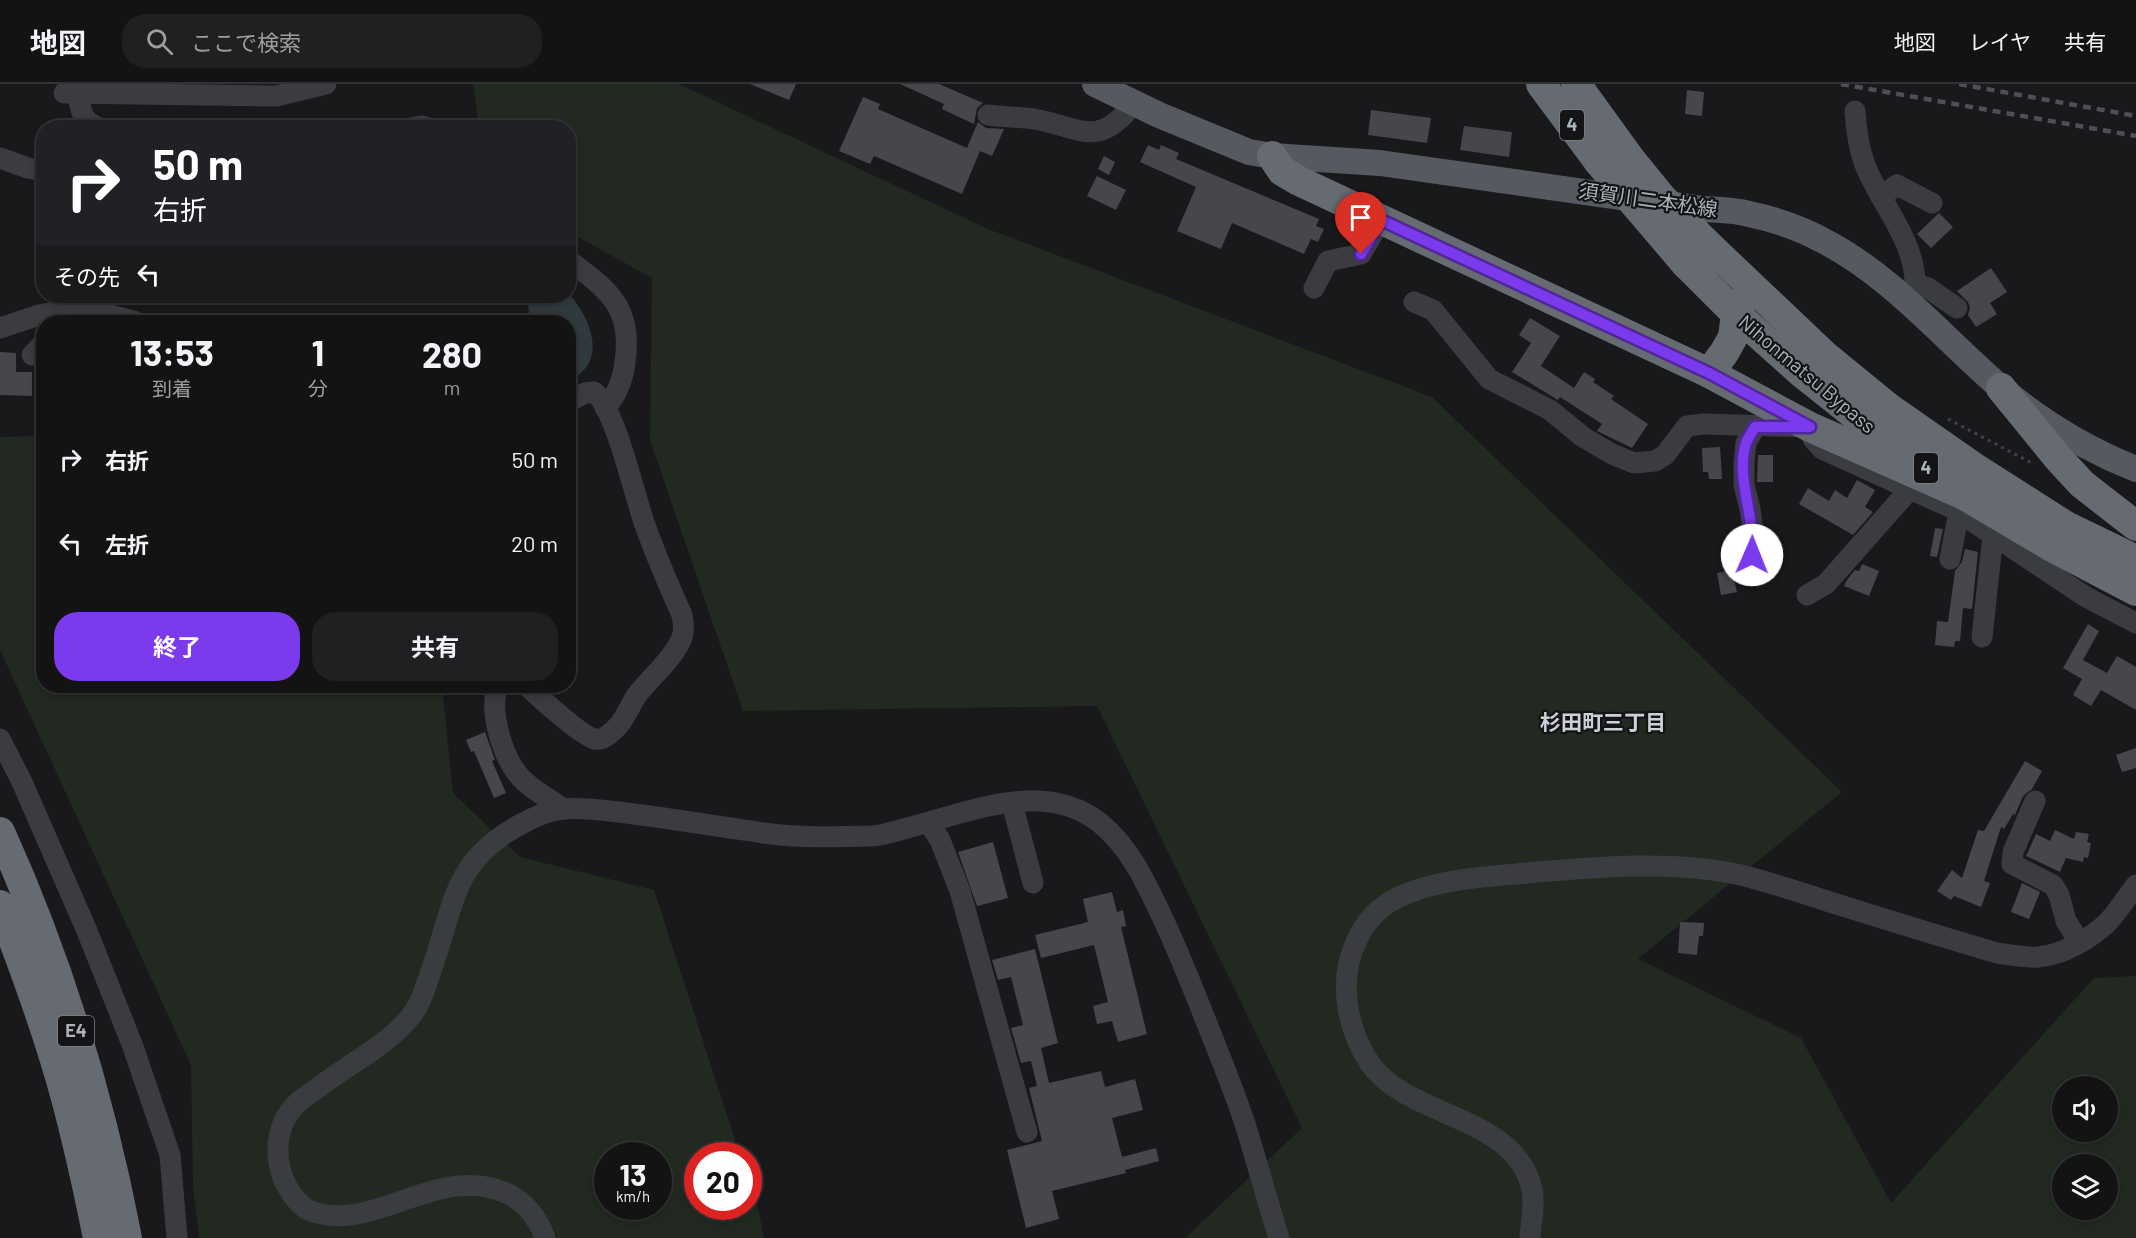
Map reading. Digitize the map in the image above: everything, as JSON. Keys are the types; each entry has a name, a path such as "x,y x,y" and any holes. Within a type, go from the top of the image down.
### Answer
{"highway":[{"name":"Nihonmatsu Bypass","path":"1576,84 1631,160 1662,198 1823,354 1889,408 1978,470 2066,526 2136,560"},
{"name":"Nihonmatsu Bypass","path":"1543,86 1599,162 1686,264 1736,314 1802,373 1961,503 2136,591"},
{"path":"1272,156 1282,171 1299,182 1709,373 1961,503"},
{"path":"1709,373 1733,337 1736,314 1750,284"},
{"path":"2001,388 2082,484 2136,526"},
{"name":"E4","path":"0,832 54,962 84,1055 115,1173 128,1238"},
{"name":"E4","path":"0,905 56,1061 85,1175 98,1238"}],"main road":[{"name":"須賀川二本松線","path":"1095,84 1249,152 1272,156 1380,163 1748,213 1784,224 1822,240 1886,282 1913,294 2001,388 2036,414 2107,458 2136,469"}],"street":[{"path":"85,120 71,93 276,96 326,84"},
{"path":"988,115 1035,119 1092,132 1120,121 1134,103"},
{"path":"1855,111 1856,136 1865,166 1906,243 1913,294 1928,288 1957,308"},
{"path":"0,158 36,170"},
{"path":"1881,197 1897,185 1932,203"},
{"path":"1314,288 1329,261 1361,254 1381,220"},
{"path":"576,266 600,284 616,303 626,321 628,345 624,373 615,397 605,408"},
{"path":"1414,302 1433,310 1489,379 1550,410 1583,437 1612,454 1634,463 1655,461 1665,455 1687,426 1703,424 1810,427 1813,439 1822,450 1910,489 1961,503 1993,535 2086,597 2136,623"},
{"path":"39,315 81,308 112,315"},
{"path":"0,328 36,316"},
{"path":"535,693 588,737 597,740 606,737 619,725 638,695 673,654 681,640 684,627 682,615 644,524 631,477 605,408 598,394 594,392 576,398"},
{"path":"1744,566 1752,555 1754,537 1750,509 1743,485 1736,477 1746,443 1755,427"},
{"path":"1807,595 1826,584 1910,489"},
{"path":"1950,559 1961,503"},
{"path":"1982,637 1993,535"},
{"path":"495,693 497,727 508,763 522,780 563,809"},
{"path":"0,739 22,782 87,931 132,1044 170,1155 177,1238"},
{"path":"545,1238 532,1214 516,1197 482,1185 443,1192 369,1222 347,1225 327,1222 296,1201 283,1179 278,1161 277,1146 281,1129 290,1111 323,1083 376,1048 411,1017 419,1004 459,885 477,856 501,836 530,819 563,809 596,809 766,833 812,837 876,836 982,807 1025,800 1046,801 1078,810 1098,822 1123,845 1140,871 1191,980 1244,1122 1279,1238"},
{"path":"2035,801 2013,852 2012,864 2054,885 2059,894 2066,921 2080,943"},
{"path":"1011,803 1033,883"},
{"path":"929,823 940,840 960,891 1027,1132"},
{"path":"1530,1238 1533,1198 1531,1184 1525,1171 1512,1154 1479,1127 1409,1096 1390,1082 1369,1063 1356,1037 1346,994 1348,967 1353,947 1367,921 1380,908 1397,898 1454,881 1487,876 1569,870 1684,868 1740,875 1997,953 2040,957 2080,943 2108,922 2136,885"}],"path":[{"path":"1945,418 2036,465"}],"shaded area":[{"path":"473,84 679,84 988,229 1432,397 1842,792 1638,959 1801,1038 1891,1203 2094,978 2136,976 2136,1238 1185,1238 1302,1128 1097,706 743,711 650,440 652,278 576,236 576,120 478,120"},
{"path":"528,303 576,303 589,326 593,345 587,366 576,376 576,315 529,315"},
{"path":"36,436 36,693 443,693 453,793 520,857 654,890 736,1142 684,1142 684,1220 761,1220 764,1238 199,1238 193,1187 191,1065 0,650 0,437"}],"building":[{"path":"750,84 796,84 789,100"},
{"path":"900,84 939,84 983,103 977,108 974,124 942,109 944,104"},
{"path":"1687,90 1704,92 1702,116 1685,114"},
{"path":"863,97 880,104 878,109 967,148 978,122 986,128 1004,129 992,156 980,151 962,194 874,156 870,164 839,151"},
{"path":"1371,110 1431,118 1427,143 1368,135"},
{"path":"1464,126 1512,132 1509,157 1460,150"},
{"path":"1148,145 1159,150 1161,145 1179,153 1176,159 1319,219 1316,226 1324,229 1318,242 1311,239 1304,254 1232,223 1221,249 1177,231 1196,187 1140,162"},
{"path":"1104,156 1115,162 1109,175 1098,169"},
{"path":"1097,176 1126,190 1116,210 1087,196"},
{"path":"1939,213 1953,227 1931,248 1917,234"},
{"path":"1991,268 2007,292 1990,303 1997,314 1976,327 1968,315 1970,308 1968,302 1957,291"},
{"path":"1530,318 1560,336 1541,366 1574,388 1584,372 1595,379 1593,382 1614,396 1611,399 1648,424 1632,448 1597,431 1602,424 1560,397 1558,400 1512,372 1531,343 1519,335"},
{"path":"0,352 16,353 16,372 32,372 32,396 0,395"},
{"path":"1720,447 1722,479 1709,479 1708,472 1703,472 1702,448"},
{"path":"1758,455 1773,455 1773,482 1757,482"},
{"path":"1857,480 1875,490 1865,507 1873,512 1853,535 1799,504 1808,488 1829,501 1835,490 1847,498"},
{"path":"1935,528 1943,529 1937,557 1930,556"},
{"path":"1965,549 1978,552 1972,609 1963,608 1960,641 1955,641 1954,647 1935,645 1937,621 1948,622 1955,571 1962,562"},
{"path":"1862,564 1879,571 1869,596 1844,586 1855,570 1859,571"},
{"path":"1732,570 1737,592 1721,595 1717,573"},
{"path":"2088,624 2099,631 2083,660 2107,673 2117,656 2136,667 2136,710 2101,690 2091,706 2073,695 2082,679 2063,668"},
{"path":"485,732 495,760 492,761 506,793 494,798 474,751 471,752 466,740"},
{"path":"2136,748 2136,768 2122,772 2116,755"},
{"path":"2025,761 2042,771 2032,789 2023,796 2015,815 2013,814 2004,829 2001,827 1984,881 1990,883 1981,907 1954,896 1951,900 1937,891 1952,870 1962,878 1978,830 1984,831"},
{"path":"2055,830 2074,839 2076,832 2089,834 2087,842 2091,843 2088,858 2084,857 2083,862 2066,858 2060,872 2026,856 2036,834 2050,841"},
{"path":"993,842 1008,898 977,906 958,852"},
{"path":"2022,883 2040,892 2029,919 2011,912"},
{"path":"1112,892 1117,912 1123,910 1126,926 1121,927 1147,1034 1118,1042 1112,1021 1097,1024 1093,1006 1108,1002 1094,945 1041,958 1035,935 1088,922 1083,899"},
{"path":"1680,922 1704,923 1703,936 1699,936 1697,955 1678,953"},
{"path":"1035,949 1058,1043 1041,1048 1049,1083 1101,1071 1105,1087 1135,1079 1143,1110 1112,1118 1122,1157 1156,1148 1159,1161 1125,1170 1126,1173 1052,1191 1059,1219 1026,1228 1007,1150 1042,1141 1029,1088 1037,1086 1031,1061 1021,1063 1011,1028 1023,1025 1011,977 998,980 992,960"}],"railway":[{"path":"1841,84 2136,136"},
{"path":"1959,84 2136,116"}],"district":[{"name":"杉田町三丁目","path":"1603,723"}],"route":[{"path":"1361,254 1381,220 1709,373 1810,427 1755,427 1746,443 1743,485 1750,509 1754,537 1752,555"}]}
